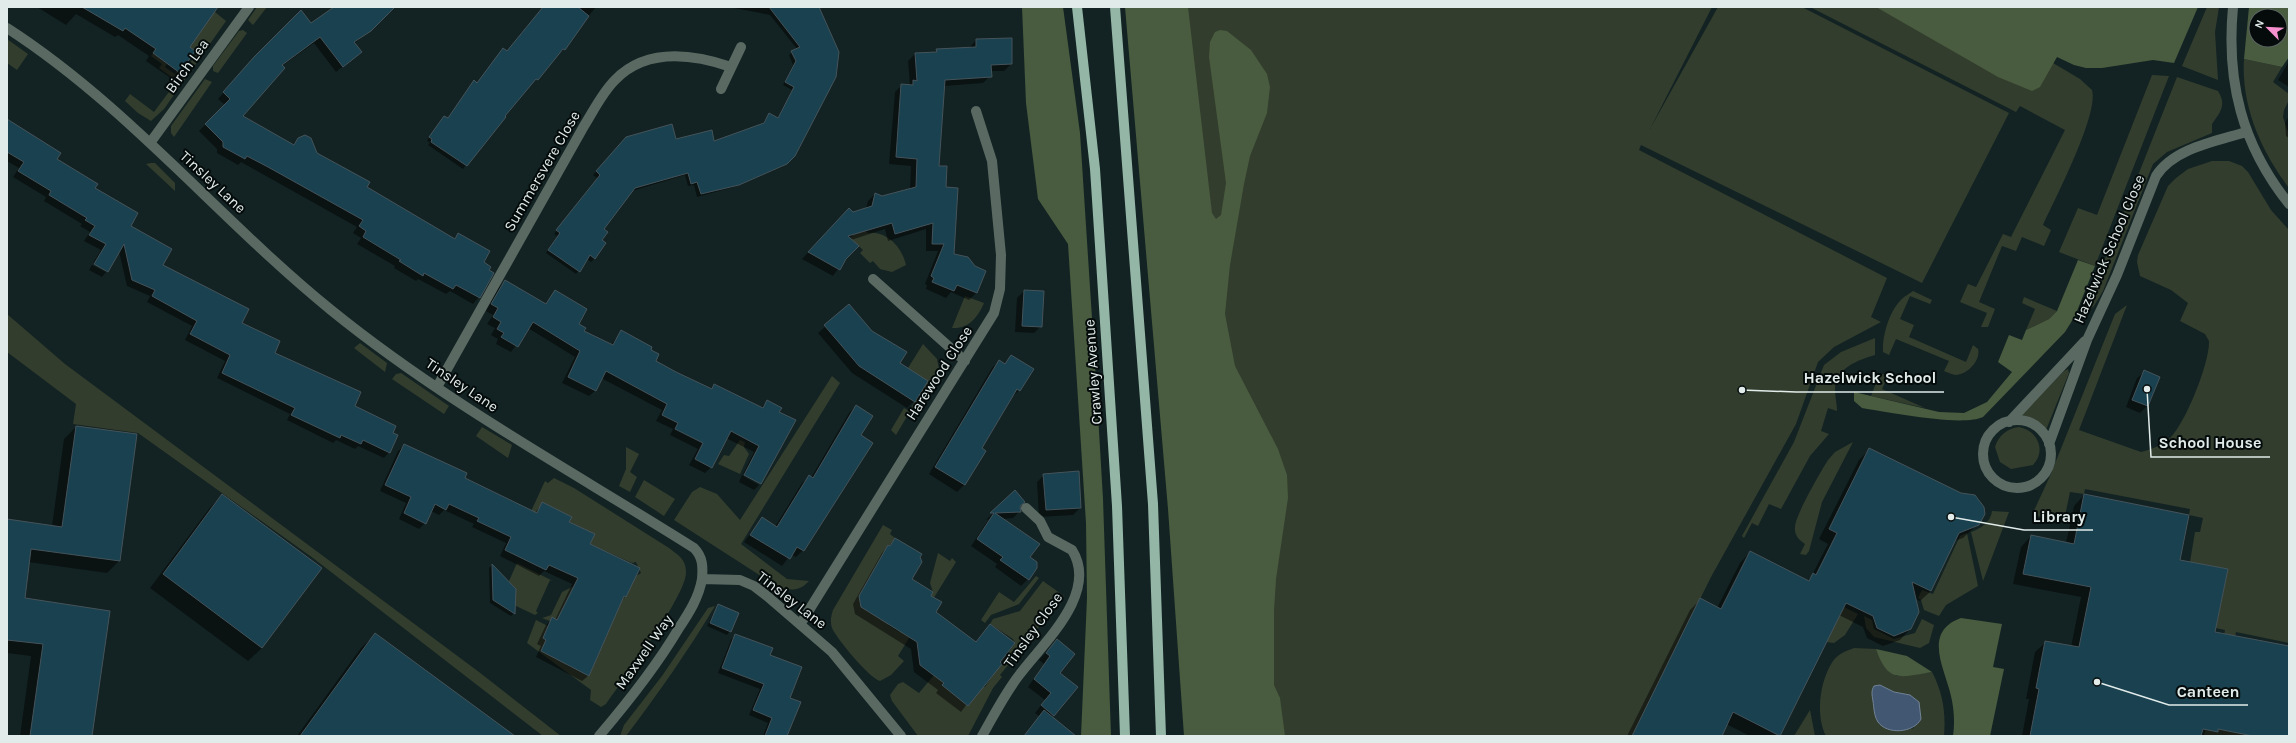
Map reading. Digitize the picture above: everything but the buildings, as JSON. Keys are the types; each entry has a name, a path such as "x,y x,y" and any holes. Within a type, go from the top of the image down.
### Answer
{"main road":[{"name":"Crawley Avenue","path":"1078,7 1095,169 1117,506 1125,736"},
{"path":"1116,7 1153,504 1161,736"}],"street":[{"name":"Birch Lea","path":"150,143 249,7"},
{"path":"2233,7 2231,36 2235,87 2239,111 2246,132 2268,175 2289,204"},
{"name":"Tinsley Lane","path":"7,28 78,80 150,143 330,310 388,354 494,425 694,548 700,554 702,562 702,579 736,579 749,584 801,623 832,652 901,736"},
{"path":"721,89 740,47"},
{"name":"Summersvere Close","path":"437,387 584,126 607,89 616,79 629,68 646,61 676,55 710,60 731,67"},
{"name":"Harewood Close","path":"801,623 883,489 994,313 1000,289 1001,255 992,161 976,111"},
{"name":"Hazelwick School Close","path":"2049,444 2087,340 2117,275 2151,187 2162,168 2180,155 2246,132"},
{"path":"873,279 965,361"},
{"path":"2009,422 2022,421 2035,426 2045,435 2049,444 2050,463 2039,480 2021,488 2002,484 1988,470 1984,451 1987,440 1993,431 2009,422 2068,357 2087,340"},
{"name":"Tinsley Close","path":"982,736 1006,694 1072,605 1078,586 1078,566 1072,550 1048,537 1040,521 1026,508"},
{"name":"Maxwell Way","path":"599,736 659,662 690,611 702,579"}],"green space":[{"path":"188,7 210,8 226,21 164,109 151,121 138,113 125,101 130,94 154,112 177,81 159,68 162,64 151,56 153,53 167,64 165,67 175,74 177,71 182,74 197,53 190,47"},
{"path":"257,7 267,7 253,25 248,20"},
{"path":"1022,7 1063,7 1080,133 1103,499 1111,736 1081,736 1087,598 1086,523 1068,244 1038,199 1026,103"},
{"path":"1125,7 1188,7 1212,213 1216,219 1221,215 1226,183 1209,57 1210,42 1215,32 1220,30 1227,31 1251,50 1267,74 1270,87 1267,113 1250,156 1244,184 1230,265 1225,314 1235,366 1278,449 1287,475 1288,498 1276,579 1274,611 1274,685 1280,698 1285,736 1184,736 1168,509"},
{"path":"1161,7 1712,7 1650,129 1718,7 1802,7 2009,113 1922,283 1641,145 1639,150 1887,278 1871,317 1881,322 1834,347 1818,362 1796,424 1711,577 1632,736 1229,736"},
{"path":"1810,7 1958,7 2058,54 2053,63 2080,79 2092,90 2092,102 2089,118 2083,136 2075,157 2043,225 2051,230 2044,246 2022,237 2016,251 2002,246 1979,302 1995,309 1988,327 1981,327 1987,313 1960,302 1968,284 1976,287 2003,234 2011,237 2065,130 2020,106 2016,112"},
{"path":"1876,7 2198,7 2174,63 2153,60 2102,68 2086,68 2074,65 2057,57 2040,87 2032,91 1998,77"},
{"path":"2207,7 2219,7 2215,32 2218,80 2182,66"},
{"path":"2249,7 2289,7 2289,57 2282,67 2244,59 2248,17 2248,48 2288,48 2288,8"},
{"path":"243,30 247,33 218,73 213,71 213,66 239,31"},
{"path":"7,39 28,54 17,70 7,63"},
{"path":"2244,59 2282,67 2273,82 2289,94 2289,100 2284,110 2283,117 2289,135 2289,188 2270,159 2255,127 2246,94"},
{"path":"2152,75 2169,76 2095,266 2059,252 2078,208 2097,215"},
{"path":"2177,77 2218,91 2221,96 2222,105 2220,112 2212,124 2212,133 2167,152 2153,164 2103,291 2094,306 2082,317"},
{"path":"205,79 212,82 174,137 171,133 171,126"},
{"path":"2212,161 2229,161 2242,166 2248,172 2271,210 2289,230 2289,643 2236,632 2234,644 2223,642 2225,630 2216,628 2228,569 2190,562 2195,532 2200,532 2203,518 2189,515 2190,509 2085,489 2084,494 2070,492 2064,521 2032,515 2050,476 2115,314 2127,305 2079,430 2141,452 2149,450 2168,440 2177,429 2190,406 2206,363 2209,341 2205,334 2180,321 2188,303 2171,290 2140,276 2137,262 2138,255 2168,186 2188,169"},
{"path":"155,163 175,183 175,191 146,164"},
{"path":"861,227 868,233 881,235 893,242 901,252 906,265 892,272 880,269 873,261 870,263 860,253 863,250 850,238"},
{"path":"2078,260 2095,266 2075,316 2065,332 1983,417 1973,420 1942,420 1924,418 1862,408 1854,401 1854,392 1939,412 1964,413 1987,402 2012,372 1998,362 2009,335 2022,340 2026,330 2049,319 2057,311"},
{"path":"1913,291 1932,300 1930,304 1910,296 1900,319 1914,325 1909,337 1966,362 1973,345 1978,349 1978,358 1973,366 1965,372 1957,375 1944,371 1949,361 1896,339 1889,355 1883,352 1885,332 1890,318 1901,300"},
{"path":"965,296 984,303 979,313 972,321 958,328 952,328"},
{"path":"2024,297 2057,311 2049,319 2026,330 2035,309 2022,303"},
{"path":"7,314 65,364 479,672 561,736 543,736 313,558 138,433 73,424 76,404 7,352"},
{"path":"1875,338 1875,355 1855,362 1844,370 1839,376 1835,389 1837,411 1828,408 1821,431 1829,434 1810,456 1781,509 1769,504 1758,526 1752,523 1744,538 1742,536 1794,442 1824,365 1841,352"},
{"path":"360,343 387,363 385,372 354,348"},
{"path":"923,344 937,359 940,373 919,410 909,413 896,435 891,430 904,408 909,411 927,381 908,368"},
{"path":"2068,369 2069,373 2046,430 2036,422 2022,417 2022,414 2064,371"},
{"path":"401,373 449,406 444,414 392,379 396,374"},
{"path":"1880,373 1888,376 1882,389 1925,408 1871,396"},
{"path":"832,376 840,383 741,544 787,579 809,581 802,587 795,589 778,587 674,520 692,492 700,487 717,494 740,520"},
{"path":"482,427 512,445 508,458 476,436"},
{"path":"2019,427 2031,432 2035,436 2038,442 2039,453 2033,465 2011,469 2000,462 1995,447 1998,439 2004,433"},
{"path":"740,440 745,442 744,447 749,454 740,474 718,464 724,455 729,456"},
{"path":"1853,442 1822,502 1809,551 1806,555 1800,554 1805,544 1797,537 1795,532 1796,521 1799,513 1814,483 1828,460 1835,452"},
{"path":"626,447 639,454 630,472 637,477 630,492 619,486 626,469"},
{"path":"554,478 574,488 669,548 681,558 686,568 684,583 665,618 606,704 601,707 590,700 591,690 527,643 536,620 548,626 546,629 550,632 567,663 566,665 589,676 624,596 626,597 636,576 641,573 636,562 632,563 590,544 594,534 569,522 572,517 542,503 533,522 527,520 545,481 548,483"},
{"path":"644,480 675,499 664,516 635,497"},
{"path":"1992,511 2009,512 1983,581 1971,532 1987,522"},
{"path":"883,525 892,530 890,534 895,538 890,546 888,545 859,596 862,608 867,607 867,611 889,622 888,625 899,632 933,592 930,583 938,553 950,561 952,558 956,562 898,656 904,661 891,675 880,681 861,666 846,649 832,628 831,617 833,610"},
{"path":"1967,533 1978,586 1946,605 1939,616 1924,610 1921,600 1918,598 1922,590 1933,594 1960,536"},
{"path":"517,563 553,581 550,580 536,611 538,613 535,615 514,605 509,581"},
{"path":"1036,576 1039,578 1019,604 991,615 985,623 981,620 999,592 1014,602"},
{"path":"1043,581 1064,596 1000,675 1002,677 993,688 968,736 918,736 892,701 890,695 898,684 903,682 919,693 934,675 944,683 943,686 959,698 982,686 985,687 1015,643 1013,639 990,624 993,619 1020,611"},
{"path":"574,586 559,621 552,618 550,621 542,618 551,615 562,592"},
{"path":"715,606 650,704 626,736 620,736 624,725 662,676 708,608"},
{"path":"1844,607 1858,614 1845,635 1834,643 1826,642"},
{"path":"1864,616 1872,620 1874,629 1894,639 1915,633 1922,619 1934,625 1929,643 1920,648 1874,637 1866,628"},
{"path":"1961,618 2002,624 1993,667 2004,669 1990,736 1953,736 1953,706 1941,663 1939,642 1942,632 1949,624"},
{"path":"1854,648 1876,649 1896,676 1932,672 1939,688 1943,703 1945,719 1944,736 1826,736 1823,728 1820,708 1820,698 1825,678 1837,656","holes":["1880,685 1894,692 1910,695 1919,702 1914,728 1903,730 1895,729 1888,727 1879,721 1875,711 1872,693"]},
{"path":"1876,649 1907,656 1932,672 1897,676 1885,668"},
{"path":"1810,710 1815,736 1794,736"},
{"path":"2218,729 2253,736 2204,736 2205,730 2217,732"}],"water":[{"path":"1880,685 1894,692 1910,695 1919,702 1921,719 1918,724 1907,730 1900,731 1888,729 1878,722 1875,715 1872,690 1874,686"}],"place":[{"name":"School House","path":"2147,389"},
{"name":"Hazelwick School","path":"1742,390"},
{"name":"Library","path":"1951,517"},
{"name":"Canteen","path":"2097,682"}]}
